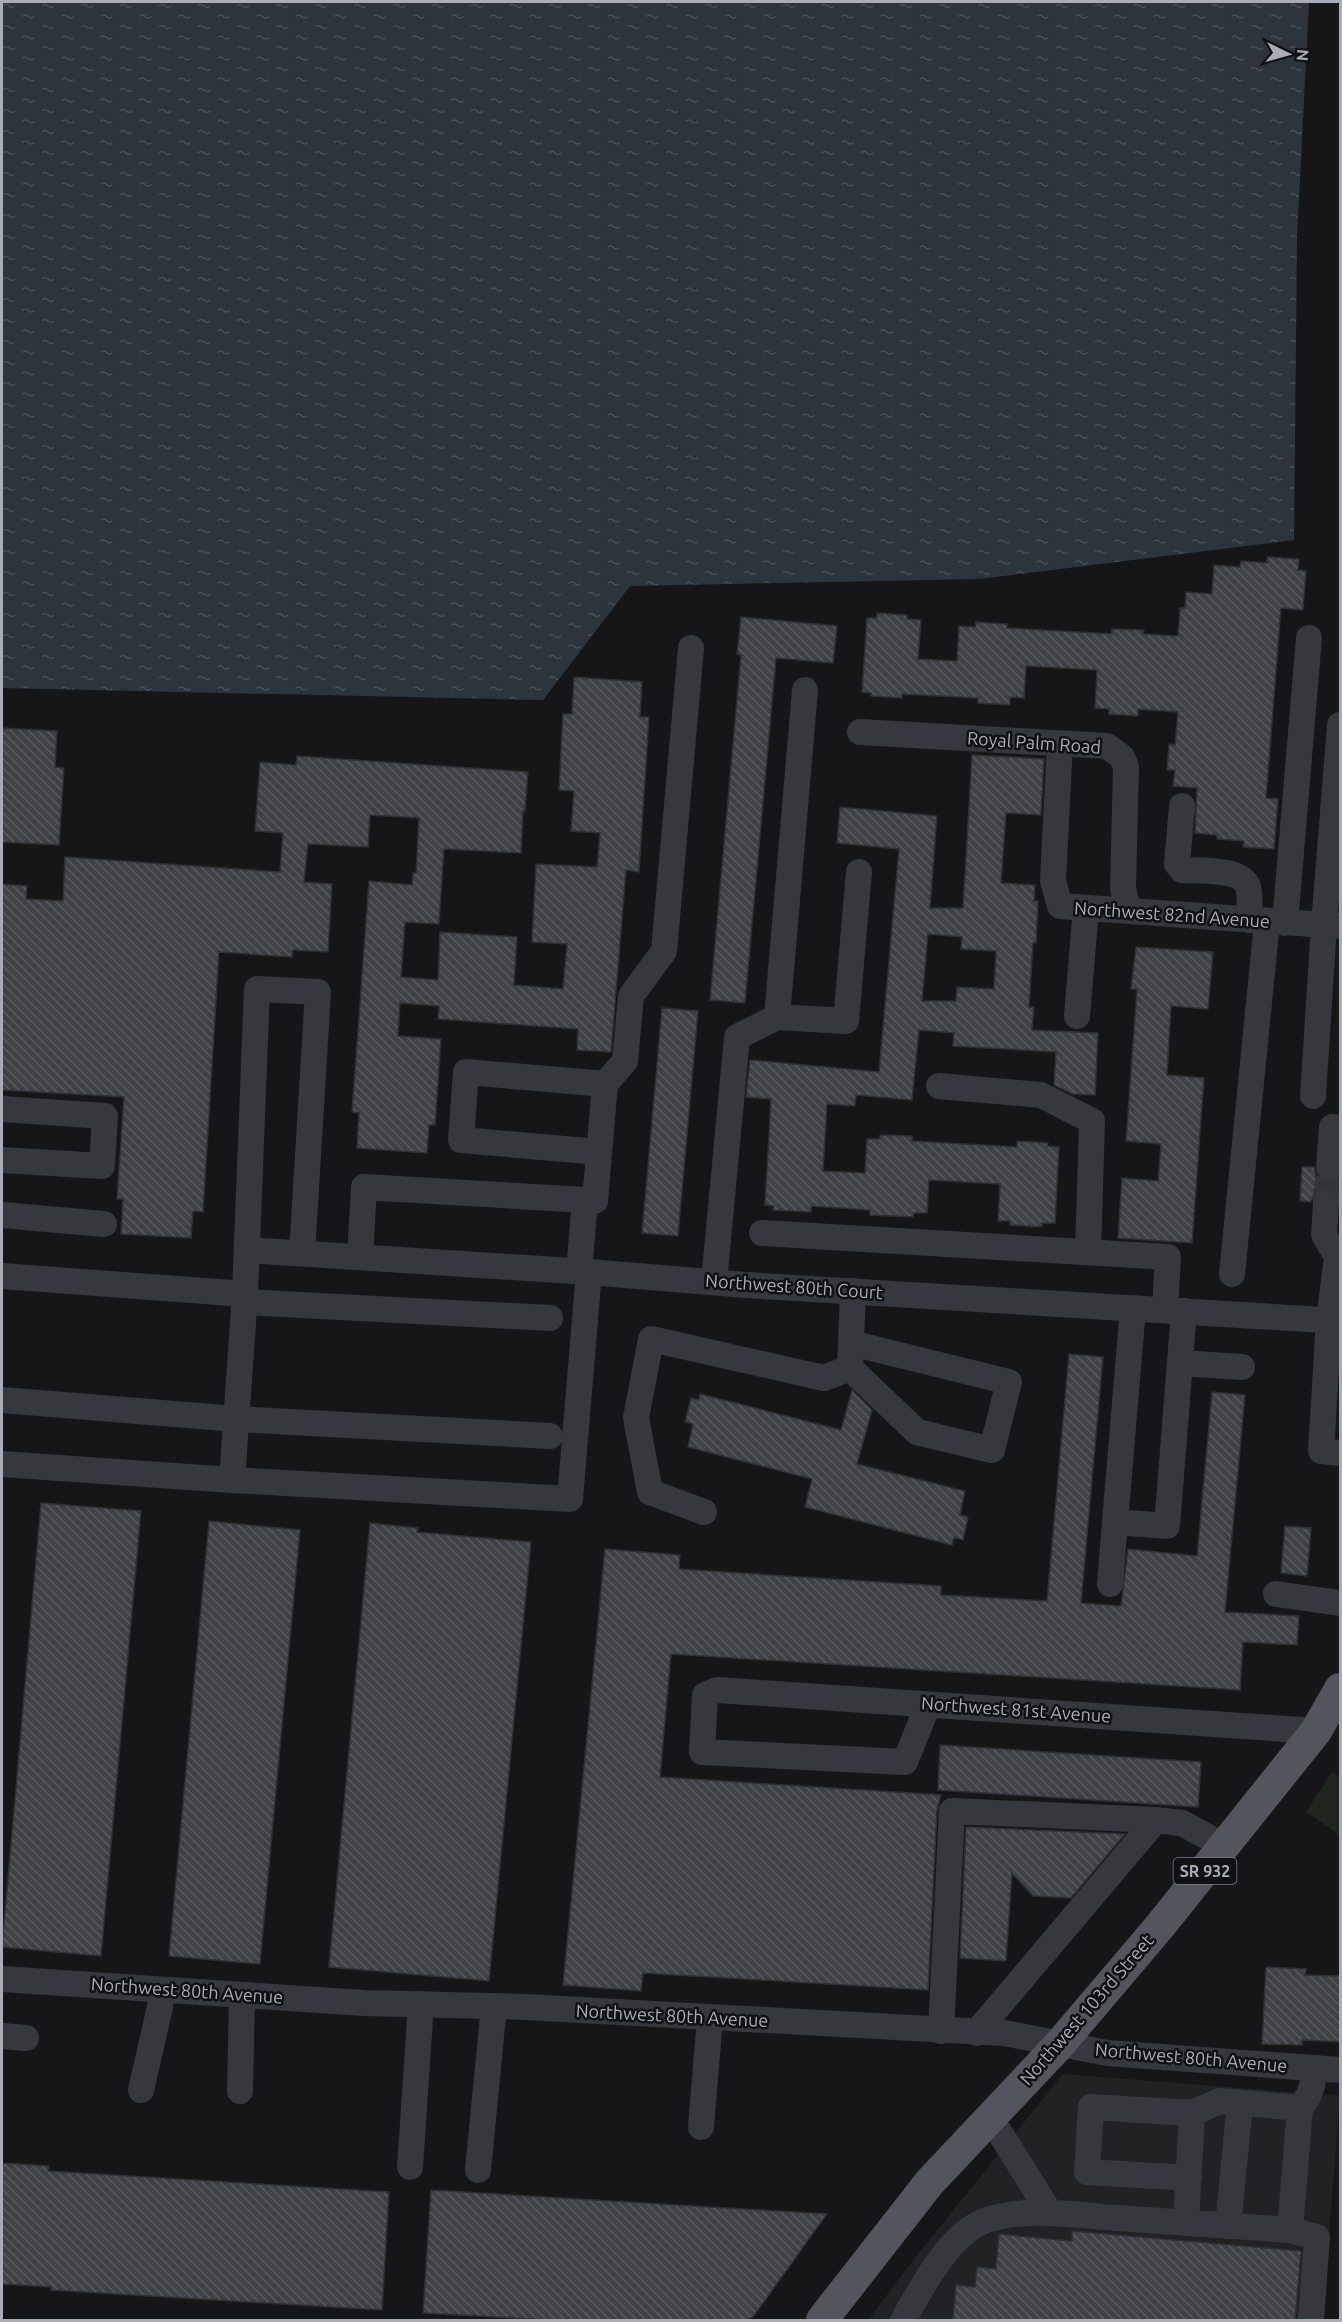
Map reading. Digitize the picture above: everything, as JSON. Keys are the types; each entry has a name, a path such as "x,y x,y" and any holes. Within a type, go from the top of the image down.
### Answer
{"main road":[{"name":"Northwest 103rd Street","path":"822,2320 929,2183 1059,2045 1326,1727 1341,1689"}],"street":[{"path":"1232,1274 1267,922 1309,639"},
{"path":"360,1257 364,1187 595,1201 605,1084 625,1061 631,996 664,951 691,648"},
{"path":"777,1017 805,690"},
{"path":"1313,1096 1332,926 1341,725"},
{"name":"Royal Palm Road","path":"860,732 1107,746 1122,757 1126,767 1123,888 1128,912"},
{"name":"Northwest 82nd Avenue","path":"1060,744 1053,881 1060,906 1332,926"},
{"path":"1182,806 1177,864 1182,870 1234,874 1245,880 1267,922"},
{"path":"714,1282 737,1037 777,1017 846,1021 859,872"},
{"path":"1077,1016 1086,908"},
{"path":"232,1480 248,1250 257,989 318,992 302,1253"},
{"path":"599,1152 461,1140 466,1072 605,1084"},
{"path":"939,1086 1041,1095 1092,1121 1088,1252"},
{"path":"2,1109 105,1116 102,1166 2,1160"},
{"path":"1329,1168 1332,1127 1341,1128"},
{"path":"2,1464 232,1480 570,1499 584,1272 585,1200"},
{"path":"1326,1203 1324,1235 1339,1257 1322,1451 1341,1453"},
{"path":"2,1215 104,1224"},
{"path":"762,1233 1168,1257 1180,1363 1167,1526 1115,1522"},
{"name":"Northwest 80th Court","path":"248,1250 1335,1321"},
{"path":"2,1276 244,1298 550,1318"},
{"path":"850,1355 1009,1382 992,1450 917,1432 850,1355 853,1291"},
{"path":"1110,1584 1133,1308"},
{"path":"704,1512 650,1492 636,1418 651,1339 824,1378 850,1355"},
{"path":"1180,1363 1242,1368"},
{"path":"2,1400 236,1419 550,1436"},
{"path":"1276,1594 1340,1602"},
{"name":"Northwest 81st Avenue","path":"928,1705 905,1762 702,1752 705,1695 717,1690 928,1705 1326,1727"},
{"path":"941,2031 952,1811 1182,1823 1224,1846"},
{"path":"976,2033 1156,1820"},
{"name":"Northwest 80th Avenue","path":"2,1979 242,1995 1004,2033 1107,2053 1341,2070"},
{"path":"141,2090 162,1990"},
{"path":"240,2091 242,1995"},
{"path":"410,2167 420,2004"},
{"path":"478,2170 494,2007"},
{"path":"700,2127 710,2018"},
{"path":"1290,2230 1300,2108 1313,2087 1315,2068"},
{"path":"1189,2178 1087,2172 1091,2107 1192,2113 1220,2101 1300,2108"},
{"path":"1228,2226 1240,2103"},
{"path":"1186,2222 1192,2113"},
{"path":"990,2117 1050,2213"},
{"path":"903,2320 938,2261 965,2234 980,2223 999,2217 1050,2213 1290,2230 1317,2237 1311,2320"}],"shaded area":[{"path":"1332,1772 1340,1777 1340,1835 1306,1812"},
{"path":"1063,2074 1340,2096 1322,2320 868,2320 910,2264"}],"water":[{"path":"2,2 1309,2 1297,237 1294,540 979,579 630,586 543,700 2,688"}],"building":[{"path":"1267,557 1299,559 1298,570 1306,571 1303,610 1281,608 1266,798 1278,799 1274,849 1243,847 1244,841 1217,839 1217,835 1195,833 1197,788 1173,786 1175,770 1167,770 1169,744 1175,745 1178,712 1138,709 1138,716 1109,714 1109,709 1095,708 1097,670 1026,666 1024,698 1010,697 1010,705 978,703 978,698 902,694 902,698 871,696 871,693 862,692 867,618 877,618 877,613 907,615 907,619 921,620 918,659 957,661 959,626 975,627 976,622 1007,624 1007,628 1112,634 1112,629 1144,630 1143,634 1178,636 1180,608 1185,608 1186,592 1212,594 1214,565 1240,567 1241,561 1267,563"},
{"path":"741,617 837,626 833,663 776,658 745,1003 710,1000 741,655 737,654"},
{"path":"574,677 642,682 640,717 649,717 639,872 626,870 611,1052 577,1050 578,1029 438,1019 439,1006 400,1003 398,1036 441,1039 435,1125 429,1125 427,1153 357,1148 359,1113 352,1112 369,881 412,885 413,873 416,873 419,818 370,815 368,847 308,844 304,882 332,884 328,952 293,950 292,957 219,952 203,1212 193,1211 191,1238 121,1234 123,1199 117,1199 124,1097 2,1090 2,884 27,886 26,899 63,901 65,857 280,872 283,833 255,831 260,762 296,765 297,756 528,772 521,853 444,849 439,924 405,922 401,977 438,980 440,932 517,937 514,985 563,989 567,944 532,942 536,864 597,867 600,833 571,831 574,791 559,790 563,714 572,714"},
{"path":"2,728 57,731 55,767 64,768 59,845 2,842"},
{"path":"972,755 1044,759 1041,815 1006,813 1001,883 1035,885 1034,901 1038,901 1036,943 1033,943 1029,1007 1034,1007 1032,1030 1098,1033 1095,1095 1072,1094 1054,1085 1056,1052 953,1046 954,1033 919,1030 912,1100 856,1095 855,1106 827,1104 823,1171 865,1173 867,1139 880,1139 880,1135 912,1136 912,1141 1017,1147 1017,1141 1048,1143 1047,1146 1059,1147 1055,1223 1042,1223 1042,1227 1010,1225 1010,1221 998,1221 1000,1184 929,1180 927,1213 914,1213 913,1217 870,1215 870,1210 811,1206 811,1212 773,1210 774,1206 765,1205 771,1099 746,1097 750,1060 879,1072 899,849 837,843 840,807 937,816 930,908 963,908","holes":["928,934 962,937 961,949 996,951 994,989 957,987 956,1001 922,1001"]},
{"path":"1136,947 1213,952 1208,1009 1171,1006 1167,1075 1204,1078 1192,1243 1118,1238 1122,1178 1158,1181 1161,1144 1126,1141 1137,989 1131,989"},
{"path":"662,1008 698,1011 678,1236 642,1233"},
{"path":"1302,1167 1314,1167 1320,1180 1327,1183 1335,1182 1341,1177 1341,1201 1335,1191 1326,1188 1314,1194 1311,1202 1300,1201"},
{"path":"1069,1354 1103,1357 1081,1603 1121,1606 1128,1549 1197,1556 1212,1392 1245,1395 1225,1612 1299,1616 1297,1645 1243,1642 1240,1690 671,1654 660,1777 941,1795 937,1810 928,1990 643,1973 641,1991 563,1985 605,1549 680,1555 679,1569 941,1586 941,1595 1047,1601"},
{"path":"852,1390 872,1410 857,1464 965,1491 960,1515 968,1517 963,1540 954,1537 952,1545 805,1507 812,1479 688,1447 693,1424 685,1422 691,1398 699,1400 700,1394 841,1430"},
{"path":"41,1503 141,1511 101,1956 2,1947"},
{"path":"209,1521 300,1530 260,1964 169,1956"},
{"path":"370,1523 418,1528 417,1532 531,1542 489,1981 329,1967"},
{"path":"1285,1526 1311,1528 1307,1576 1281,1573"},
{"path":"940,1745 1201,1762 1198,1807 938,1790"},
{"path":"966,1827 1125,1834 1071,1898 1033,1896 1012,1873 1006,1961 960,1958"},
{"path":"1266,1967 1306,1969 1305,1975 1341,1976 1341,2042 1302,2040 1302,2045 1262,2044"},
{"path":"2,2163 49,2166 48,2171 389,2192 382,2310 51,2290 51,2287 2,2284"},
{"path":"431,2190 827,2214 753,2317 746,2320 550,2320 423,2313"},
{"path":"1072,2231 1301,2251 1295,2320 953,2320 956,2285 975,2287 977,2267 996,2269 999,2234 1072,2241"}],"tunnel":[{"path":"1326,1203 1329,1168"}]}
